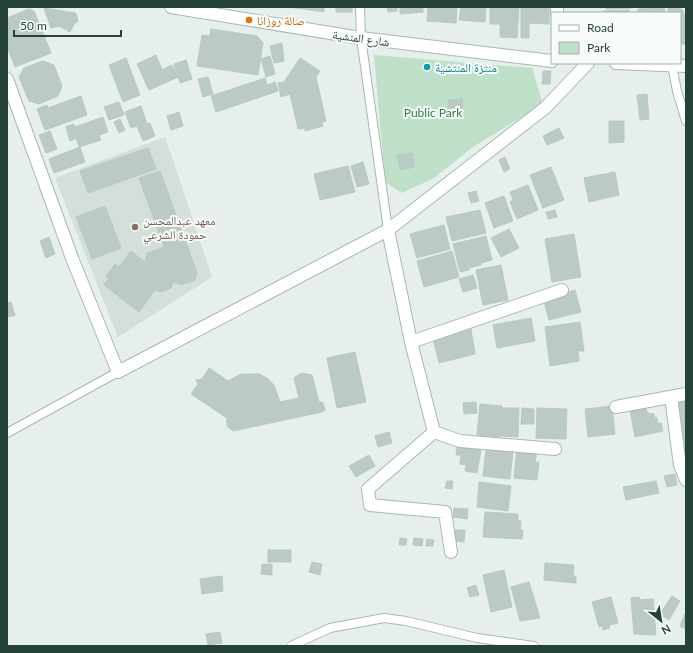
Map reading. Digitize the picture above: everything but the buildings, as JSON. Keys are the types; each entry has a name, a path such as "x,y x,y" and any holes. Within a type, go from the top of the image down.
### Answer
{"street":[{"name":"شارع المنشية","path":"172,7 361,38 551,61"},
{"path":"7,79 72,258 118,372 388,230 545,108 587,64"},
{"path":"635,64 686,66"},
{"path":"388,230 411,342 434,432"},
{"path":"411,342 562,290"},
{"path":"616,406 686,394"},
{"path":"671,397 680,465 686,480"},
{"path":"434,432 460,441 554,449"},
{"path":"434,432 368,489 370,505 445,512 451,552"}],"lane":[{"path":"360,7 361,38 388,230"},
{"path":"672,66 677,91 686,121"},
{"path":"7,433 118,372"},
{"path":"291,646 330,628 384,618 406,621 478,638 534,646"}],"shaded area":[{"name":"معهد عبدالمحسن حمودة الشرعي","path":"165,137 212,277 118,337 55,178"}],"green space":[{"name":"Public Park","path":"374,55 532,68 543,104 473,147 434,178 402,193 385,182"}],"place":[{"name":"صالة روزانا","path":"249,20"},
{"name":"منتزة المنتشية","path":"427,67"},
{"name":"معهد عبدالمحسن حمودة الشرعي","path":"135,227"}]}
